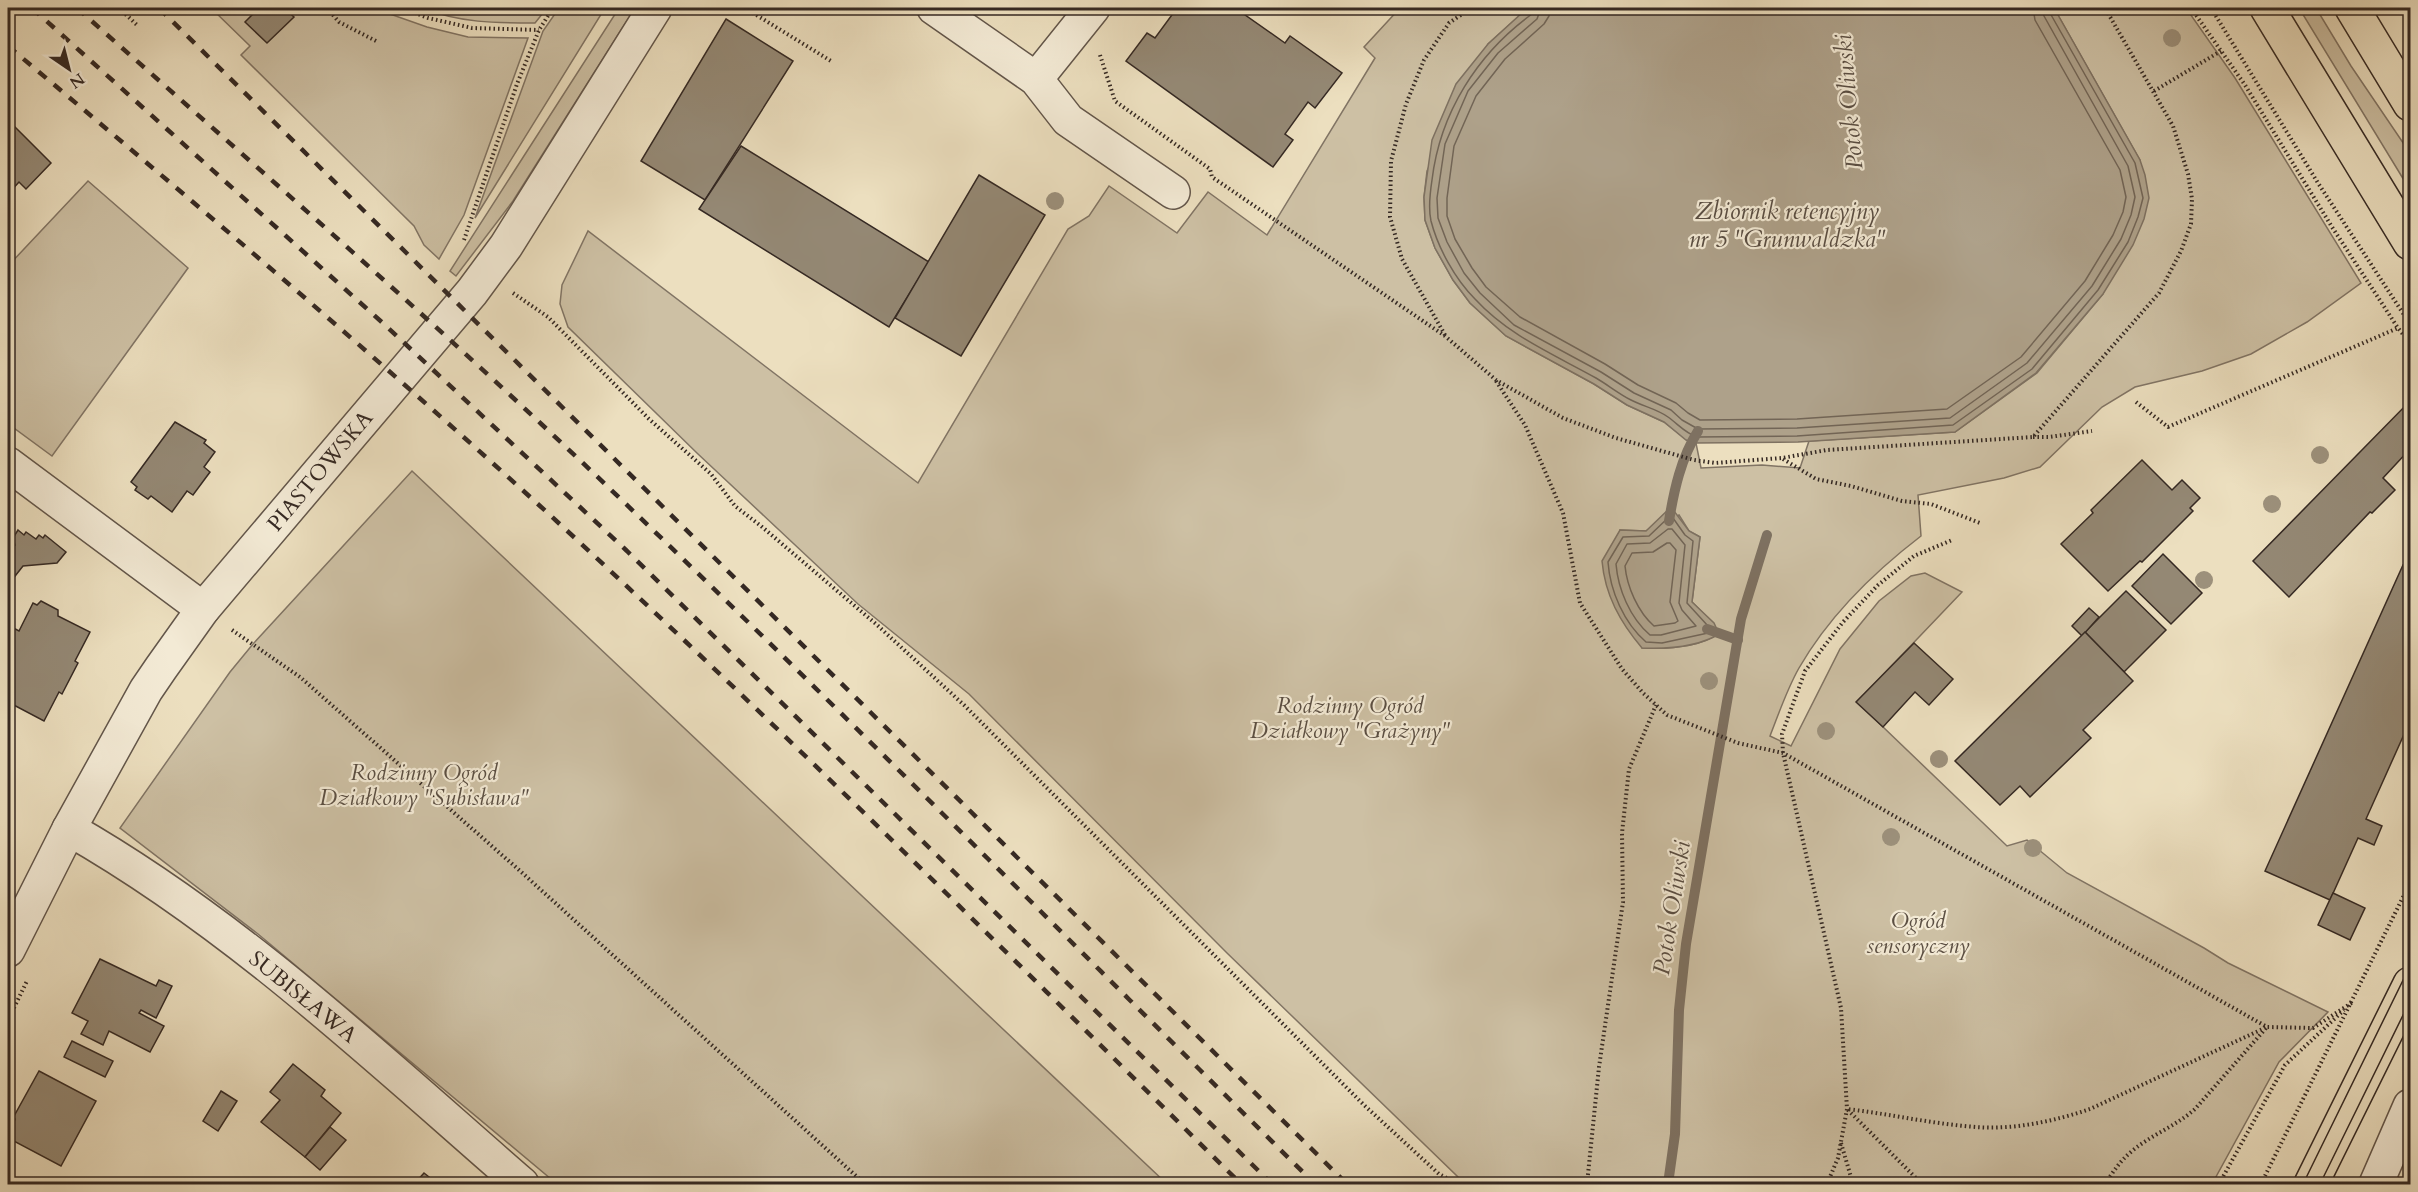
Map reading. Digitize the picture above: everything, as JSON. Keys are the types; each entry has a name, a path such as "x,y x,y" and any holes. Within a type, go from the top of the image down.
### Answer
{"main road":[{"path":"2267,8 2410,243"},
{"path":"2352,8 2410,104"},
{"path":"2311,1185 2410,987"}],"street":[{"name":"PIASTOWSKA","path":"8,950 69,829 146,690 203,609 486,274 656,8"},
{"path":"934,8 1036,79 1068,120 1173,192"},
{"path":"1036,79 1085,18"},
{"path":"8,464 203,609"},
{"name":"SUBISŁAWA","path":"69,829 114,855 210,922 318,1008 522,1185"},
{"path":"2376,1185 2410,1106"}],"path":[{"path":"119,8 137,25"},
{"path":"327,8 339,22 378,42"},
{"path":"402,8 428,18 472,28 538,30"},
{"path":"462,246 517,84 538,30 553,8"},
{"path":"745,8 831,61"},
{"path":"1445,336 1402,259 1390,217 1391,161 1406,104 1424,60 1449,23 1472,8"},
{"path":"2033,437 2160,292 2181,251 2191,224 2192,199 2188,174 2173,126 2104,8"},
{"path":"2191,8 2245,85 2332,227 2410,343"},
{"path":"2211,8 2319,183 2410,324"},
{"path":"1085,18 1098,48 1115,101 1210,169 1212,177 1445,336 1496,380 1563,418 1665,453 1715,463 1782,458 1827,450 2033,437 2049,438 2092,431"},
{"path":"2154,91 2222,51"},
{"path":"508,290 548,317 649,419 711,474 735,506 876,624 964,705 1364,1104 1439,1174 1458,1185"},
{"path":"2136,402 2168,427 2398,328"},
{"path":"1496,380 1525,425 1563,513 1580,603 1622,669 1667,715 1738,743 1783,753 2267,1027"},
{"path":"1782,458 1816,479 1851,486 1902,501 1930,504 1980,523"},
{"path":"1827,1185 1838,1158 1847,1109 1840,1008 1783,753 1782,734 1805,672 1843,622 1878,585 1914,556 1952,540"},
{"path":"253,644 300,677 510,863 865,1185"},
{"path":"1587,1185 1599,1067 1623,902 1622,833 1629,769 1656,705"},
{"path":"2261,1185 2410,883"},
{"path":"1847,1109 1977,1128 2033,1124 2064,1118 2090,1109 2267,1027 2313,1028 2353,1002"},
{"path":"2219,1185 2285,1065 2353,1002"},
{"path":"2105,1185 2118,1164 2133,1150 2182,1120 2195,1109 2267,1027"},
{"path":"1847,1109 1922,1185"},
{"path":"1840,1142 1853,1185"}],"green space":[{"path":"211,8 373,8 427,27 468,37 528,38 464,215 439,259 424,245 414,226 241,55 250,46"},
{"path":"422,8 547,8 535,23 464,19"},
{"path":"559,8 605,8 475,218 543,31"},
{"path":"619,8 635,8 513,201 456,276 450,271"},
{"path":"1400,8 1531,8 1522,13 1488,44 1427,171 1424,197 1425,220 1435,248 1453,280 1470,303 1506,336 1594,384 1627,405 1664,422 1686,439 1696,443 1701,468 1762,465 1800,468 1809,441 1955,432 2037,373 2103,294 2140,160 2054,8 2186,8 2235,78 2361,283 2307,322 2251,354 2202,371 2135,387 2102,407 2040,467 2004,478 1918,495 1921,536 1886,564 1824,630 1795,676 1770,736 1791,746 1840,649 1879,601 1911,576 1925,573 1962,592 1857,702 2007,846 2027,840 2067,873 2228,963 2328,1012 2279,1062 2212,1184 1461,1184 1458,1177 1227,953 969,694 858,604 698,454 568,327 560,304 562,285 588,231 918,483 1068,229 1089,216 1109,186 1177,233 1208,192 1267,235 1375,58 1364,47","holes":["1679,515 1689,531 1700,537 1692,602 1713,623 1718,634 1701,642 1682,646 1642,648 1620,530 1646,531"]},
{"path":"2299,8 2316,8 2351,66 2410,153 2410,190"},
{"path":"88,181 188,268 52,456 14,428 8,398 8,266"},
{"name":"Rodzinny Ogród Działkowy \"Subisława\"","path":"412,471 1167,1184 557,1184 258,934 120,828 230,672"}],"water":[{"name":"Zbiornik retencyjny nr 5 \"Grunwaldzka\"","path":"1531,8 2054,8 2140,160 2149,198 2144,219 2133,245 2103,294 2036,373 1955,432 1798,442 1696,443 1686,440 1664,422 1627,405 1594,384 1506,336 1470,303 1453,280 1435,248 1425,220 1424,197 1432,140 1456,84 1488,44 1522,13"},
{"path":"1671,507 1689,531 1700,537 1692,602 1714,623 1719,634 1701,642 1682,646 1642,648 1615,608 1606,585 1602,561 1620,530 1646,531"}],"building":[{"path":"259,8 284,8 294,17 267,43 245,22"},
{"path":"1177,8 1244,8 1241,12 1285,43 1290,36 1342,73 1315,108 1308,102 1285,134 1293,140 1273,167 1126,61 1147,33 1155,38"},
{"path":"726,19 793,61 705,200 641,161"},
{"path":"10,122 51,163 26,189 19,182 8,194 8,124"},
{"path":"741,146 929,262 889,327 699,209"},
{"path":"979,175 1045,215 961,356 895,318"},
{"path":"2410,401 2410,449 2383,478 2395,490 2372,513 2370,512 2289,597 2253,561"},
{"path":"175,422 206,440 204,443 215,452 204,467 210,472 193,495 187,491 172,512 151,496 148,499 135,490 137,487 131,482"},
{"path":"2142,460 2172,490 2182,480 2200,498 2190,508 2193,511 2142,562 2140,561 2108,591 2061,544 2093,513 2091,510"},
{"path":"18,530 36,539 39,535 43,538 45,535 66,552 57,563 23,566 8,585 8,555 15,545 13,538"},
{"path":"2163,554 2202,593 2171,624 2132,586"},
{"path":"2403,565 2410,568 2410,721 2366,819 2382,826 2374,845 2358,838 2330,900 2265,871"},
{"path":"2126,591 2166,630 2124,672 2085,632"},
{"path":"41,601 58,610 58,616 90,632 75,661 78,663 62,694 59,692 44,721 8,702 8,625 19,631 33,603 37,605"},
{"path":"2089,608 2099,617 2082,636 2072,626"},
{"path":"2085,632 2133,681 2083,730 2091,738 2030,797 2020,786 2000,805 1955,761"},
{"path":"1914,643 1953,679 1929,705 1915,692 1883,727 1856,702"},
{"path":"2333,893 2365,908 2350,940 2318,925"},
{"path":"100,959 156,986 159,980 172,986 156,1018 141,1010 139,1013 164,1026 150,1052 109,1031 103,1045 81,1034 88,1021 72,1013"},
{"path":"72,1041 113,1061 105,1077 64,1057"},
{"path":"293,1064 325,1090 321,1096 341,1113 305,1157 261,1122 280,1100 270,1092"},
{"path":"39,1071 96,1101 61,1166 8,1138 15,1119 13,1118"},
{"path":"221,1091 237,1101 218,1131 203,1121"},
{"path":"330,1127 346,1140 320,1170 305,1157"},
{"path":"424,1173 438,1184 414,1184"}],"waterway":[{"name":"Potok Oliwski","path":"1669,521 1679,474 1698,431"},
{"name":"Potok Oliwski","path":"1668,1184 1675,1134 1679,1010 1686,944 1741,619 1767,535"},
{"name":"Potok Oliwski","path":"1707,629 1738,640"}],"tram line":[{"path":"2303,1184 2410,966"},
{"path":"2320,1184 2410,1001"}],"railway":[{"path":"32,8 385,325 627,551 1272,1184"},
{"path":"77,8 410,303 606,485 874,745 1315,1184"},
{"path":"159,8 1347,1184"},
{"path":"8,46 357,343 563,527 820,770 1241,1184"}],"park label":[{"name":"Rodzinny Ogród Działkowy \"Grażyny\"","path":"1350,718"},
{"name":"Ogród sensoryczny","path":"1918,934"}]}
